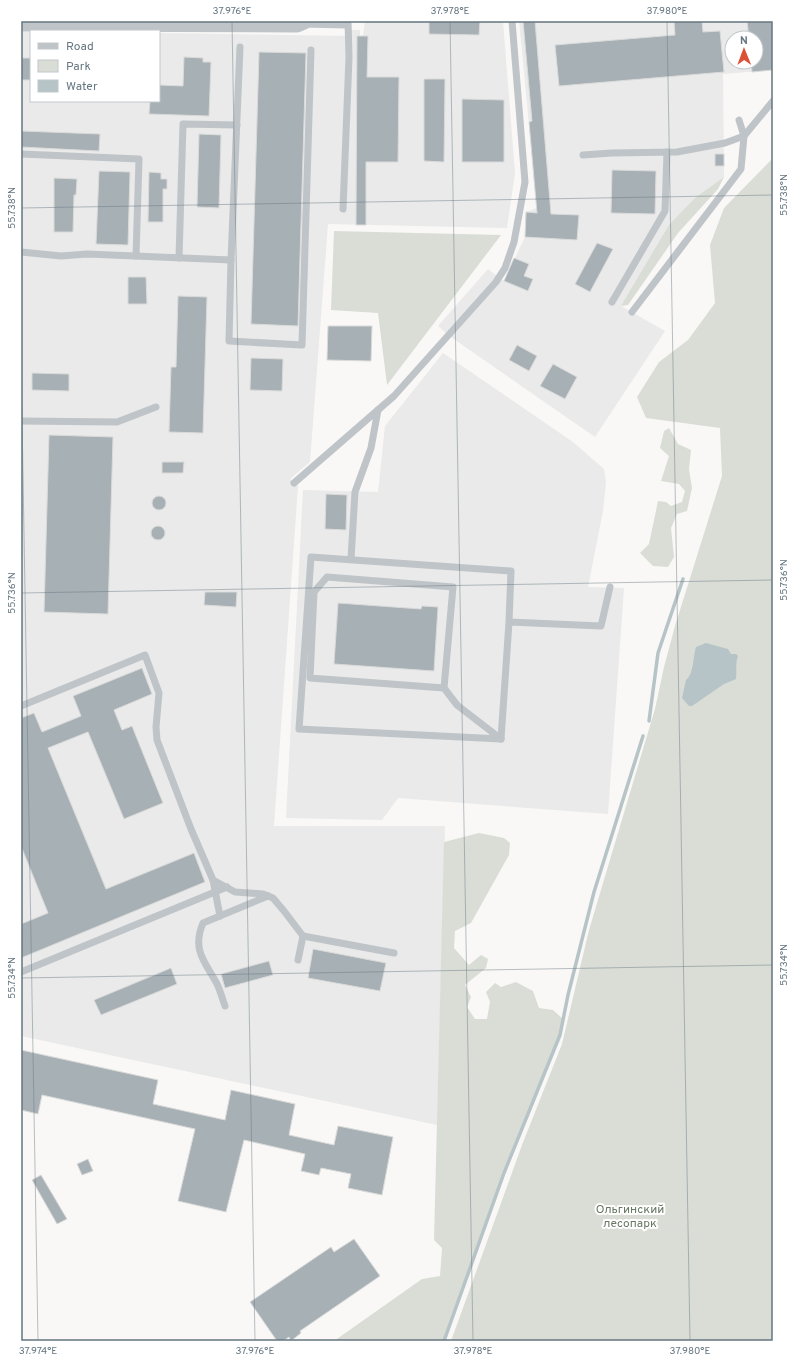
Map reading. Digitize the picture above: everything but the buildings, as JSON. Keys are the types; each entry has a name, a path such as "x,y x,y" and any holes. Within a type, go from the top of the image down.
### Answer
{"street":[{"path":"21,23 300,23"}],"lane":[{"path":"294,483 394,396 496,282 509,256 520,215 525,182 512,21"},
{"path":"300,23 348,23 349,57 343,209"},
{"path":"240,47 229,341 302,345 311,50"},
{"path":"584,155 686,151 709,145 725,143 744,136 773,100"},
{"path":"632,312 741,169 744,136 739,120"},
{"path":"179,258 183,124 237,125"},
{"path":"612,302 665,211 667,152"},
{"path":"21,154 139,159 136,256"},
{"path":"21,252 61,256 87,254 231,260"},
{"path":"21,421 117,422 156,407"},
{"path":"351,559 355,492 371,448 378,410"},
{"path":"311,557 511,571 501,739 299,729 311,557"},
{"path":"444,688 310,678 314,592 327,577 453,587 444,688 457,705 501,739"},
{"path":"509,622 601,626 610,588"},
{"path":"21,706 145,655 158,693 156,733 160,748 191,829 213,880 220,916"},
{"path":"213,880 236,892 268,896 281,907 303,936 394,953"},
{"path":"21,972 227,887"},
{"path":"225,1006 216,983 201,956 198,934 203,923 268,896"},
{"path":"298,960 303,936"}],"shaded area":[{"path":"365,21 503,21 515,173 507,228 328,224 310,462 290,479 298,486 274,826 445,826 437,1125 21,1036 21,32 30,32 30,102 160,102 160,33 350,36 351,30 360,30 360,36 363,36"},
{"path":"519,21 773,21 773,70 723,74 724,177 696,197 621,306 665,331 595,437 448,335 438,326 488,269 504,281 525,237 526,212 537,208"},
{"path":"443,353 573,442 604,469 606,482 603,511 588,587 624,588 608,814 398,798 382,820 286,818 303,490 378,492 385,426"}],"green space":[{"name":"Ольгинский лесопарк","path":"773,158 773,1341 451,1341 522,1145 562,1044 589,930 655,709 675,626 722,476 720,428 646,418 637,397 659,362 688,340 715,303 710,245 724,208"},
{"path":"724,177 718,189 678,233 628,305 621,306 669,225 696,197"},
{"path":"334,231 501,235 387,385 378,313 331,310"},
{"path":"669,428 678,444 691,450 689,469 692,488 687,511 677,514 671,528 674,557 668,567 653,566 640,553 649,544 658,501 666,502 671,506 682,502 685,491 679,484 661,481 669,456 660,448 664,431"},
{"path":"479,833 504,838 510,843 509,855 471,923 455,931 454,948 469,965 481,955 488,959 486,968 465,985 471,997 467,1007 475,1019 487,1019 490,1002 486,992 495,983 501,987 516,982 533,991 539,1008 553,1010 564,1020 560,1035 504,1173 444,1341 334,1341 422,1279 440,1276 442,1248 434,1240 444,842"}],"water":[{"path":"706,643 728,649 731,654 736,654 738,656 736,664 736,679 724,684 692,706 689,706 682,698 686,680 691,674 696,647"}],"waterway":[{"path":"649,721 658,653 683,579"},
{"path":"444,1341 504,1173 560,1035 568,995 594,892 643,736"}]}
